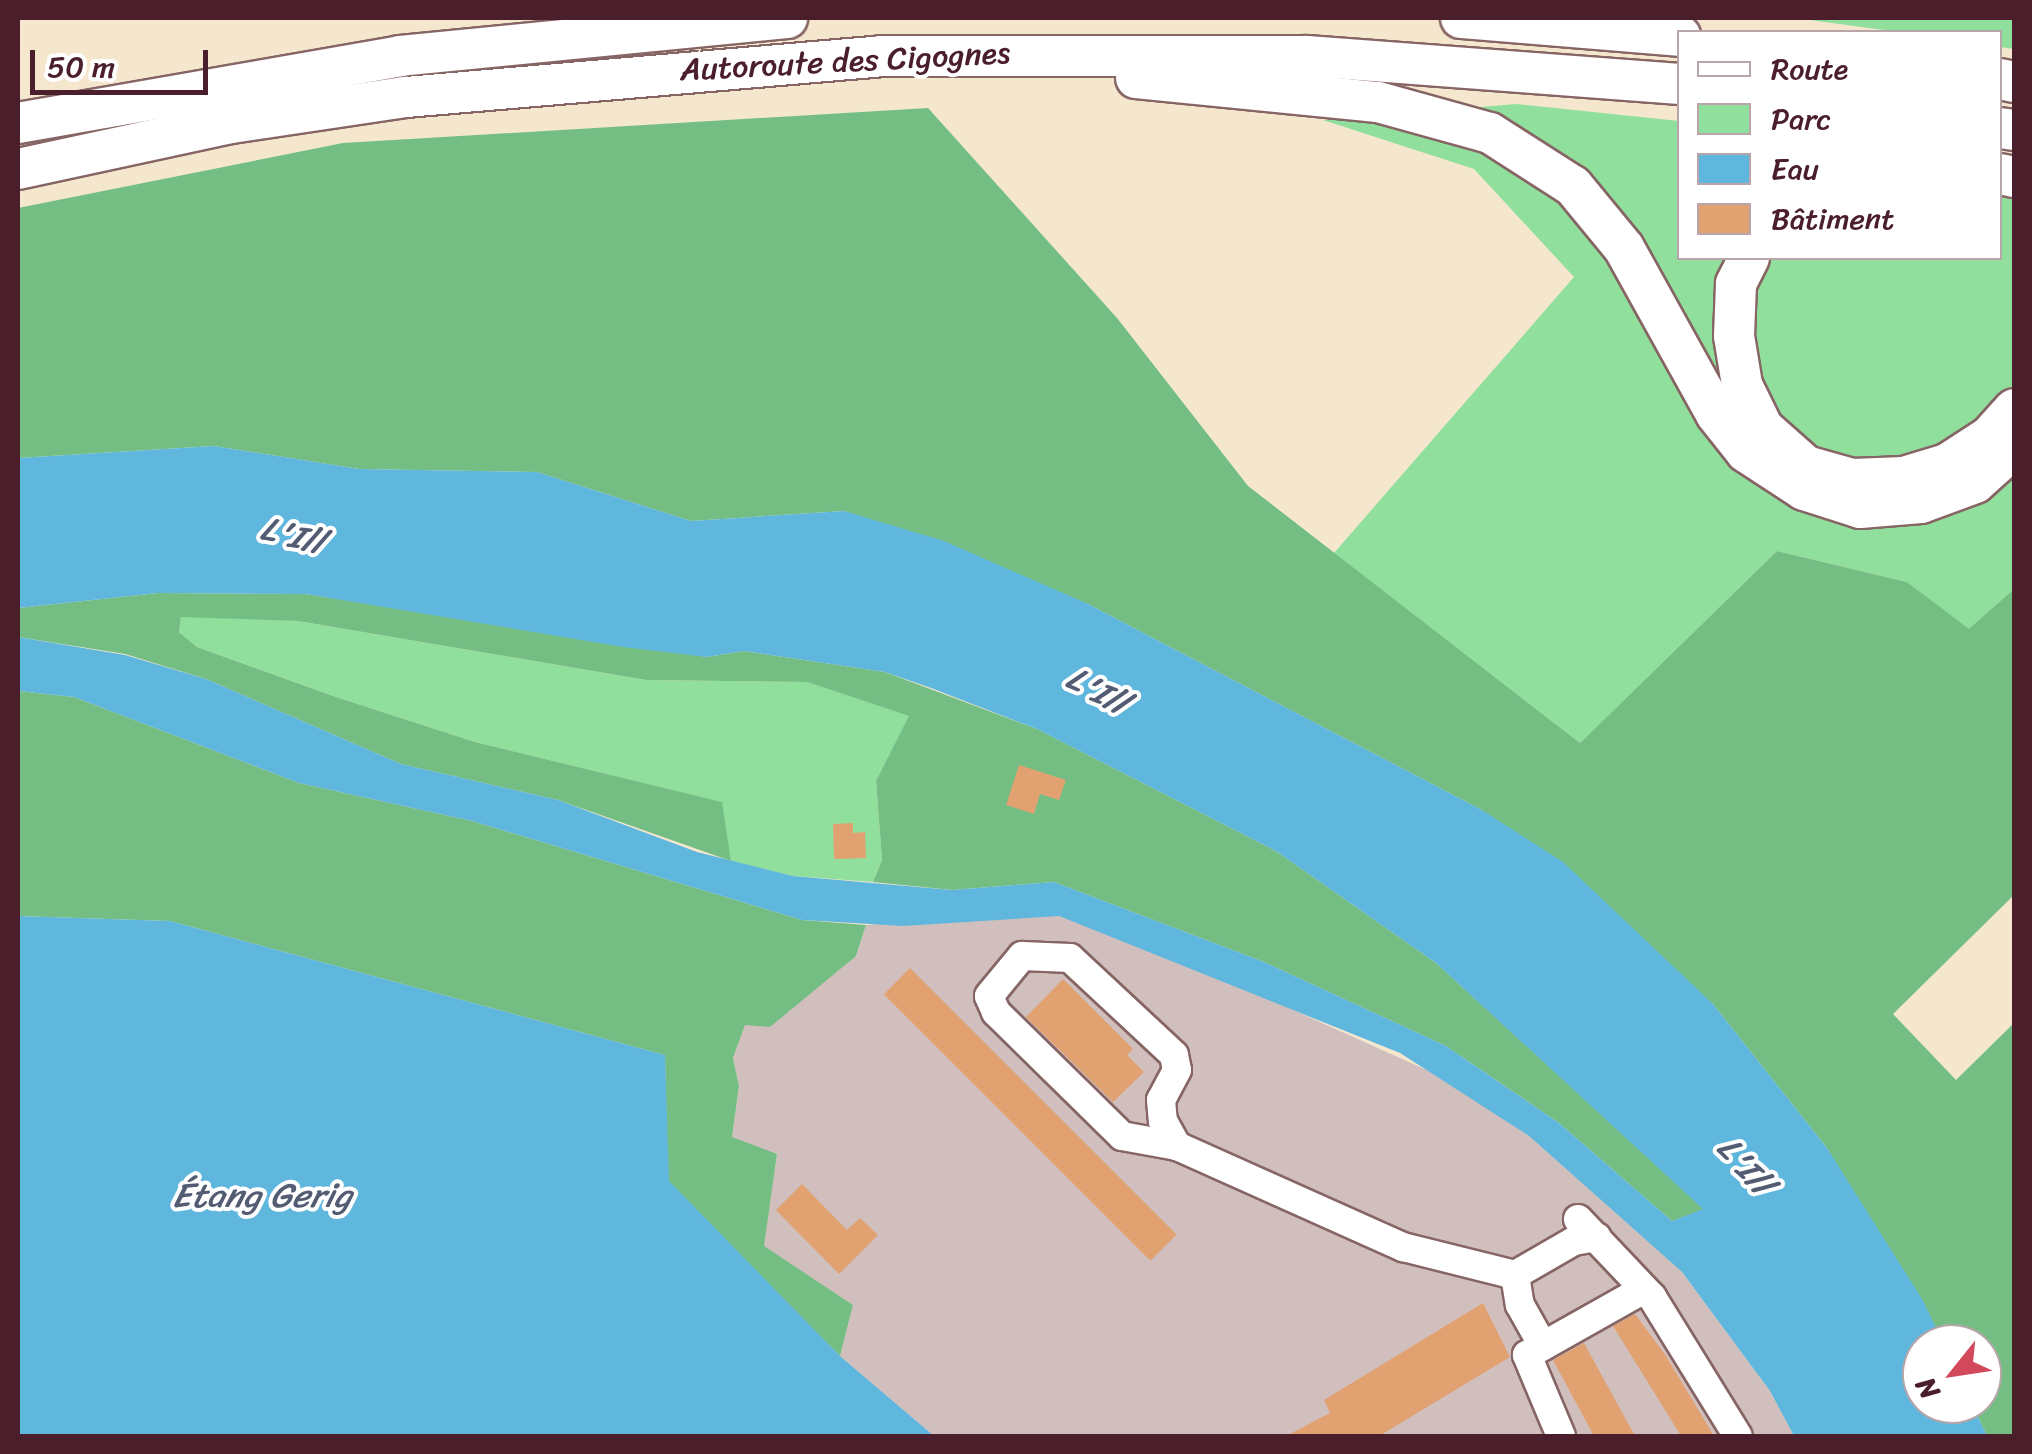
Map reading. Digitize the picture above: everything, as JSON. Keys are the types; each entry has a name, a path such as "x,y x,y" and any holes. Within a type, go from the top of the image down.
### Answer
{"highway":[{"name":"Autoroute des Cigognes","path":"18,123 178,91 592,33 788,18"},
{"path":"1461,18 1677,36"},
{"name":"Autoroute des Cigognes","path":"18,170 231,123 406,97 880,56 1084,52 1307,56 1677,84"},
{"path":"1084,52 1136,78 1378,102 1490,133 1572,186 1624,248 1716,414 1746,452 1804,490 1860,508 1921,503 1975,483 2014,448"},
{"path":"1748,260 1736,301 1742,385 1763,428 1806,466 1852,479 1904,477 1947,464 1990,436 2014,409"}],"street":[{"path":"1177,1146 1163,1121 1162,1100 1177,1070 1174,1055 1070,958 1022,956 989,996 996,1012 1122,1136 1177,1146 1403,1247 1515,1274 1574,1241 1588,1228 1644,1289 1738,1436"},
{"path":"1515,1274 1520,1305 1543,1346"},
{"path":"1561,1436 1526,1355 1644,1289"}],"shaded area":[{"path":"984,916 1059,916 1220,977 1440,1076 1529,1136 1682,1272 1770,1391 1794,1436 934,1436 840,1356 853,1305 763,1246 777,1155 732,1137 739,1086 733,1058 745,1024 856,956 866,925"}],"green space":[{"path":"1795,18 2014,18 2014,49 2002,47 2002,30 1884,30"},
{"path":"1516,104 1677,121 1677,260 2002,260 2002,172 2014,176 2014,589 1969,630 1907,582 1777,551 1580,743 1334,553 1574,277 1474,169 1323,120"},
{"path":"928,108 1117,318 1248,486 1580,743 1777,551 1907,582 1969,629 2014,589 2014,895 1893,1014 1956,1080 2014,1023 2014,1436 1987,1436 1981,1424 2002,1424 2002,1324 1932,1324 1827,1148 1713,1004 1482,810 1088,604 844,511 691,521 537,472 359,469 214,446 18,458 18,208 343,143"},
{"path":"158,593 306,594 707,657 744,651 885,672 1037,729 1276,851 1436,963 1704,1209 1672,1221 1559,1123 1446,1046 1264,962 1054,882 952,890 873,882 882,860 876,781 909,716 807,682 646,680 298,621 181,617 179,632 197,647 333,696 475,742 722,802 731,861 558,800 401,764 206,679 125,654 18,637 18,608"},
{"path":"181,616 298,621 646,680 807,682 910,716 876,781 882,860 873,882 793,876 731,861 721,802 475,742 333,696 197,647 179,632"},
{"path":"18,691 74,697 299,783 472,821 802,920 866,925 856,956 770,1027 745,1025 733,1058 739,1086 732,1137 777,1154 764,1246 853,1305 840,1356 668,1181 665,1055 170,921 18,916"}],"water":[{"name":"L'Ill","path":"214,446 359,469 537,472 691,521 844,511 944,541 1088,604 1482,810 1563,862 1713,1004 1827,1148 1922,1299 1934,1324 1902,1324 1902,1424 1981,1424 1987,1436 1794,1436 1770,1391 1682,1272 1529,1136 1400,1053 1059,916 903,926 802,920 472,821 299,783 74,697 18,691 18,637 125,655 206,679 401,764 558,800 697,852 793,876 952,890 1054,882 1264,962 1446,1046 1559,1123 1672,1221 1703,1209 1436,963 1276,851 1037,729 885,672 744,651 707,657 623,647 306,594 158,593 18,608 18,458"},
{"name":"Étang Gerig","path":"18,916 170,921 665,1055 669,1181 840,1356 934,1436 18,1436"}],"building":[{"path":"1019,765 1066,780 1059,800 1040,794 1034,814 1006,805"},
{"path":"853,823 853,833 865,832 866,858 834,859 833,824"},
{"path":"910,968 1177,1235 1150,1261 884,994"},
{"path":"1063,979 1133,1049 1127,1055 1144,1072 1113,1102 1026,1017"},
{"path":"802,1184 847,1230 860,1218 878,1235 839,1274 776,1210"},
{"path":"1483,1303 1510,1357 1379,1436 1286,1436 1330,1413 1324,1400"},
{"path":"1635,1314 1666,1356 1714,1436 1681,1436 1613,1326"},
{"path":"1584,1343 1635,1436 1594,1436 1553,1360"}]}
